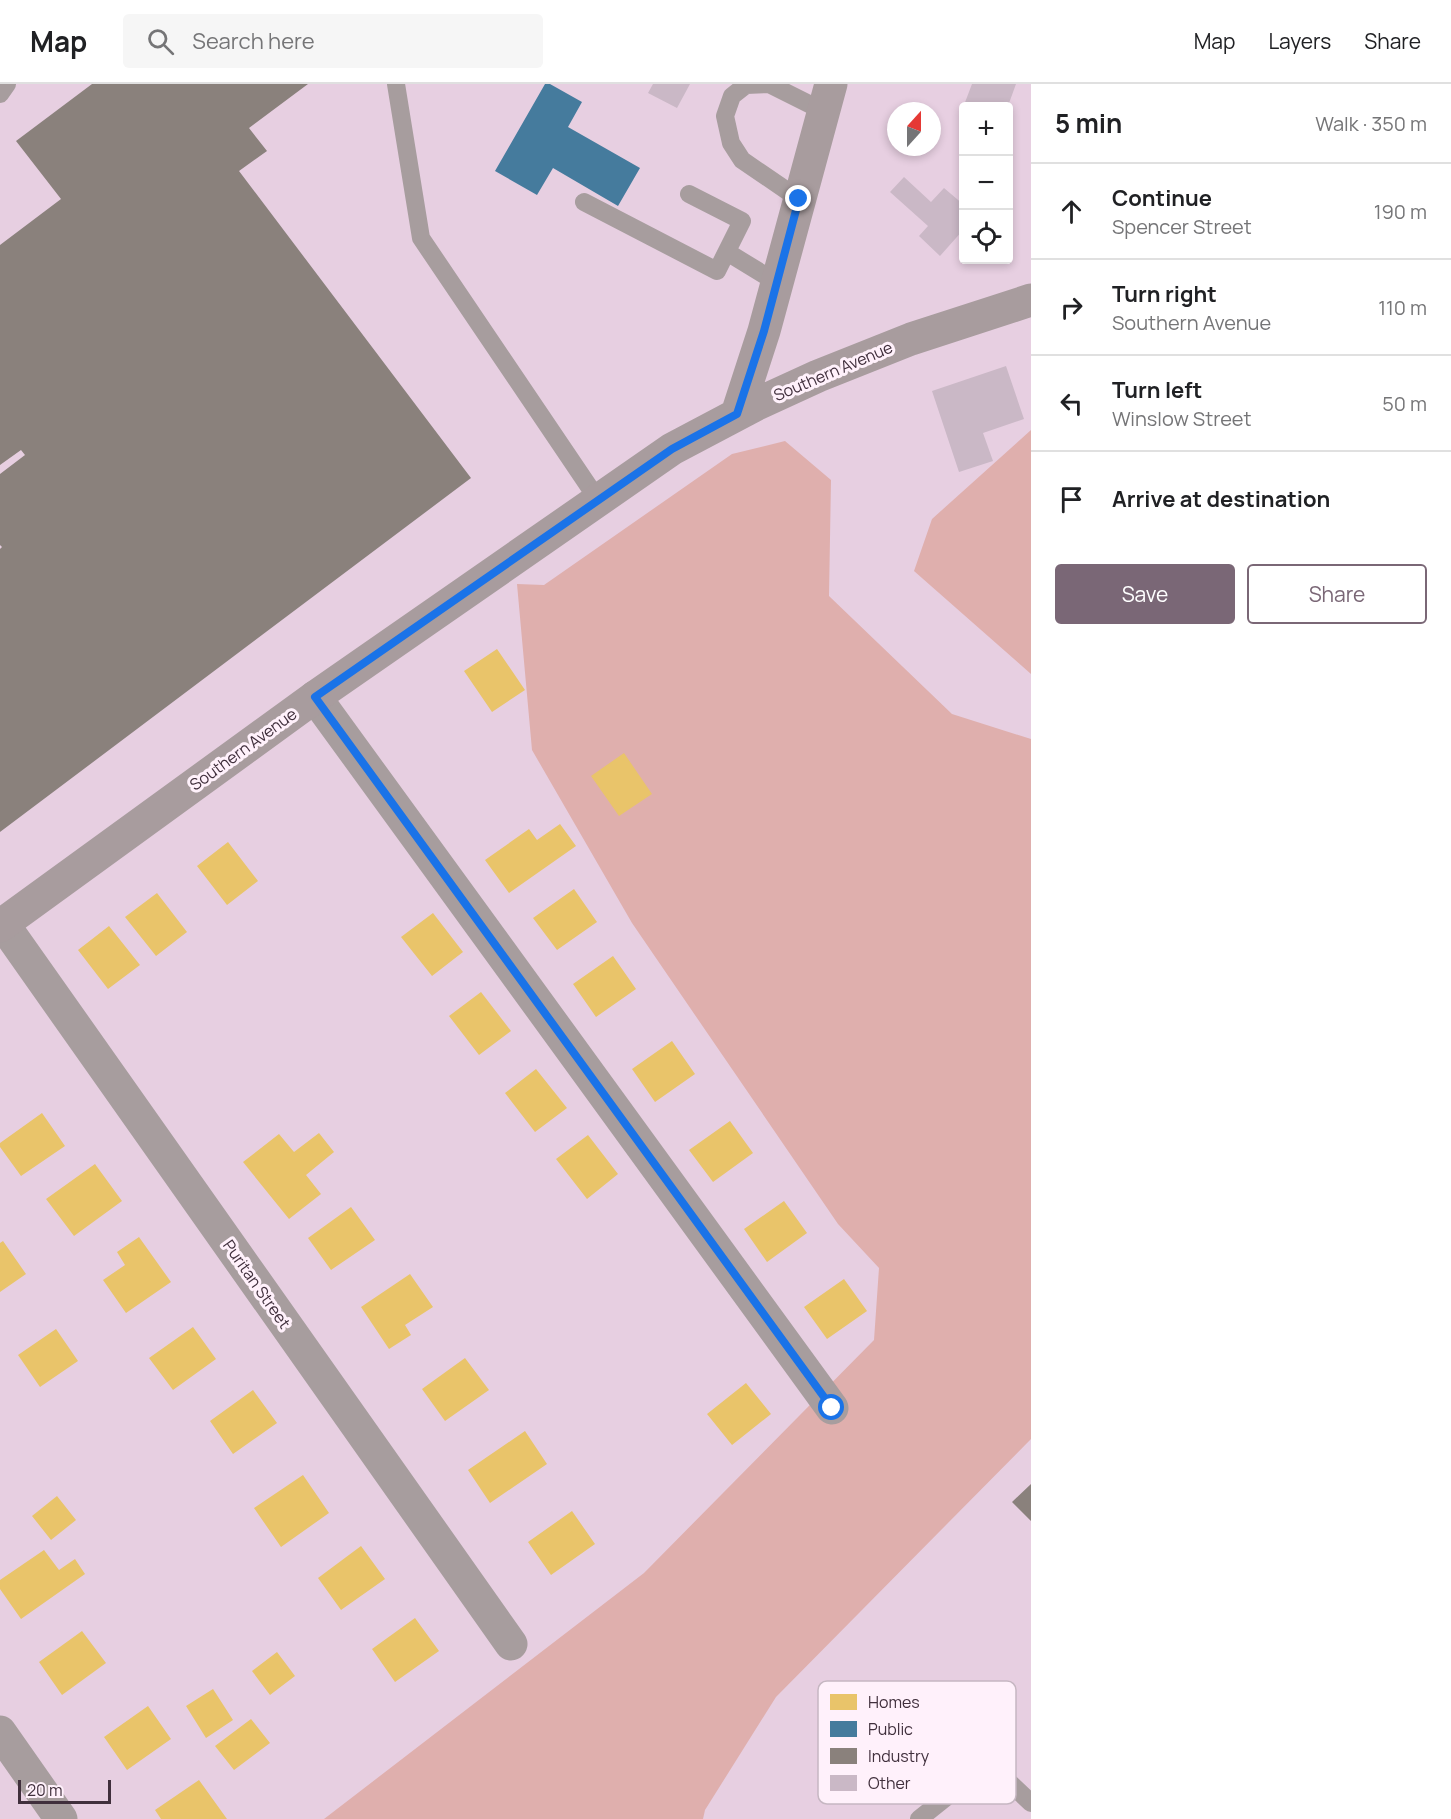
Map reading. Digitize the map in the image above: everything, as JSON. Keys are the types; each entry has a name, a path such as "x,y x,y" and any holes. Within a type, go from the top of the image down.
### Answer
{"main road":[{"path":"737,414 764,331 827,98"},
{"name":"Southern Avenue","path":"1,925 315,697 672,449 737,414 818,376 911,339 1031,300"}],"street":[{"path":"315,697 832,1408"},
{"name":"Puritan Street","path":"1,925 512,1644"},
{"path":"0,1732 61,1819"}],"lane":[{"path":"0,94 7,84"},
{"path":"799,199 742,160 731,143 724,116 732,96 746,85 769,84 827,98"},
{"path":"398,86 421,238 598,500"},
{"path":"584,202 717,271 742,221 689,194"},
{"path":"727,252 776,282"},
{"path":"1016,1789 1031,1803"},
{"path":"919,1819 938,1804"}],"shaded area":[{"path":"1031,430 1031,674 914,571 932,519"},
{"path":"785,441 831,480 829,596 952,714 1031,739 1031,1439 776,1697 705,1810 703,1819 324,1819 644,1573 874,1340 879,1268 838,1224 632,923 532,750 517,584 544,585 732,454"}],"building: Homes":[{"path":"497,649 525,690 492,712 464,671"},
{"path":"624,753 652,794 619,816 591,776"},
{"path":"560,824 576,846 509,893 485,860 529,829 537,840"},
{"path":"228,842 258,881 227,905 197,866"},
{"path":"574,889 597,922 557,950 533,918"},
{"path":"157,893 187,932 156,956 125,917"},
{"path":"433,913 463,952 432,976 401,937"},
{"path":"109,926 140,965 108,989 78,950"},
{"path":"613,956 636,989 596,1017 573,984"},
{"path":"481,992 511,1031 479,1055 449,1016"},
{"path":"672,1041 695,1074 655,1102 632,1069"},
{"path":"536,1069 567,1108 535,1132 505,1093"},
{"path":"42,1113 65,1146 21,1176 0,1147 0,1143"},
{"path":"730,1121 753,1153 713,1182 689,1150"},
{"path":"319,1133 334,1152 306,1175 321,1194 289,1219 243,1162 279,1134 294,1152"},
{"path":"588,1135 618,1174 587,1199 556,1159"},
{"path":"95,1164 122,1201 74,1236 46,1199"},
{"path":"784,1201 807,1233 767,1262 744,1229"},
{"path":"351,1207 375,1240 331,1270 308,1238"},
{"path":"139,1237 171,1282 126,1313 103,1280 125,1265 117,1252"},
{"path":"3,1241 26,1274 0,1292 0,1243"},
{"path":"410,1274 433,1307 405,1325 411,1335 389,1349 361,1307"},
{"path":"844,1279 867,1311 827,1339 804,1307"},
{"path":"193,1327 216,1359 173,1390 149,1358"},
{"path":"56,1329 78,1361 40,1387 18,1355"},
{"path":"465,1358 489,1390 445,1421 422,1389"},
{"path":"746,1383 771,1414 732,1445 707,1414"},
{"path":"253,1390 277,1423 233,1454 210,1421"},
{"path":"525,1431 547,1464 490,1503 468,1470"},
{"path":"303,1475 329,1513 281,1547 254,1508"},
{"path":"57,1496 76,1520 51,1540 32,1516"},
{"path":"572,1511 595,1544 551,1575 528,1542"},
{"path":"361,1546 385,1579 341,1610 318,1578"},
{"path":"44,1550 59,1570 75,1559 85,1574 21,1619 0,1589 0,1580"},
{"path":"415,1618 439,1651 395,1682 372,1649"},
{"path":"82,1631 106,1663 62,1695 39,1662"},
{"path":"277,1652 295,1676 270,1695 252,1671"},
{"path":"213,1689 233,1720 206,1738 186,1706"},
{"path":"148,1706 171,1739 127,1770 104,1737"},
{"path":"251,1719 270,1743 234,1770 215,1746"},
{"path":"199,1780 227,1819 161,1819 155,1810"}],"building: Public":[{"path":"545,84 550,84 582,102 568,127 640,168 618,206 553,168 537,195 495,171"}],"building: Industry":[{"path":"92,84 308,84 249,128 267,151 239,171 471,478 0,832 0,549 2,547 0,545 0,474 25,455 21,450 0,465 0,245 61,199 16,141"},
{"path":"1031,1484 1031,1521 1012,1502"}],"building: Other":[{"path":"653,84 690,84 677,108 648,93"},
{"path":"972,84 1016,84 1009,102 965,102"},
{"path":"904,177 931,202 944,188 959,201 959,235 940,256 919,236 928,226 890,192"},
{"path":"1006,366 1024,419 983,433 993,461 959,472 932,391"}],"route":[{"path":"799,199 764,331 737,414 672,449 315,697 832,1408"}]}
